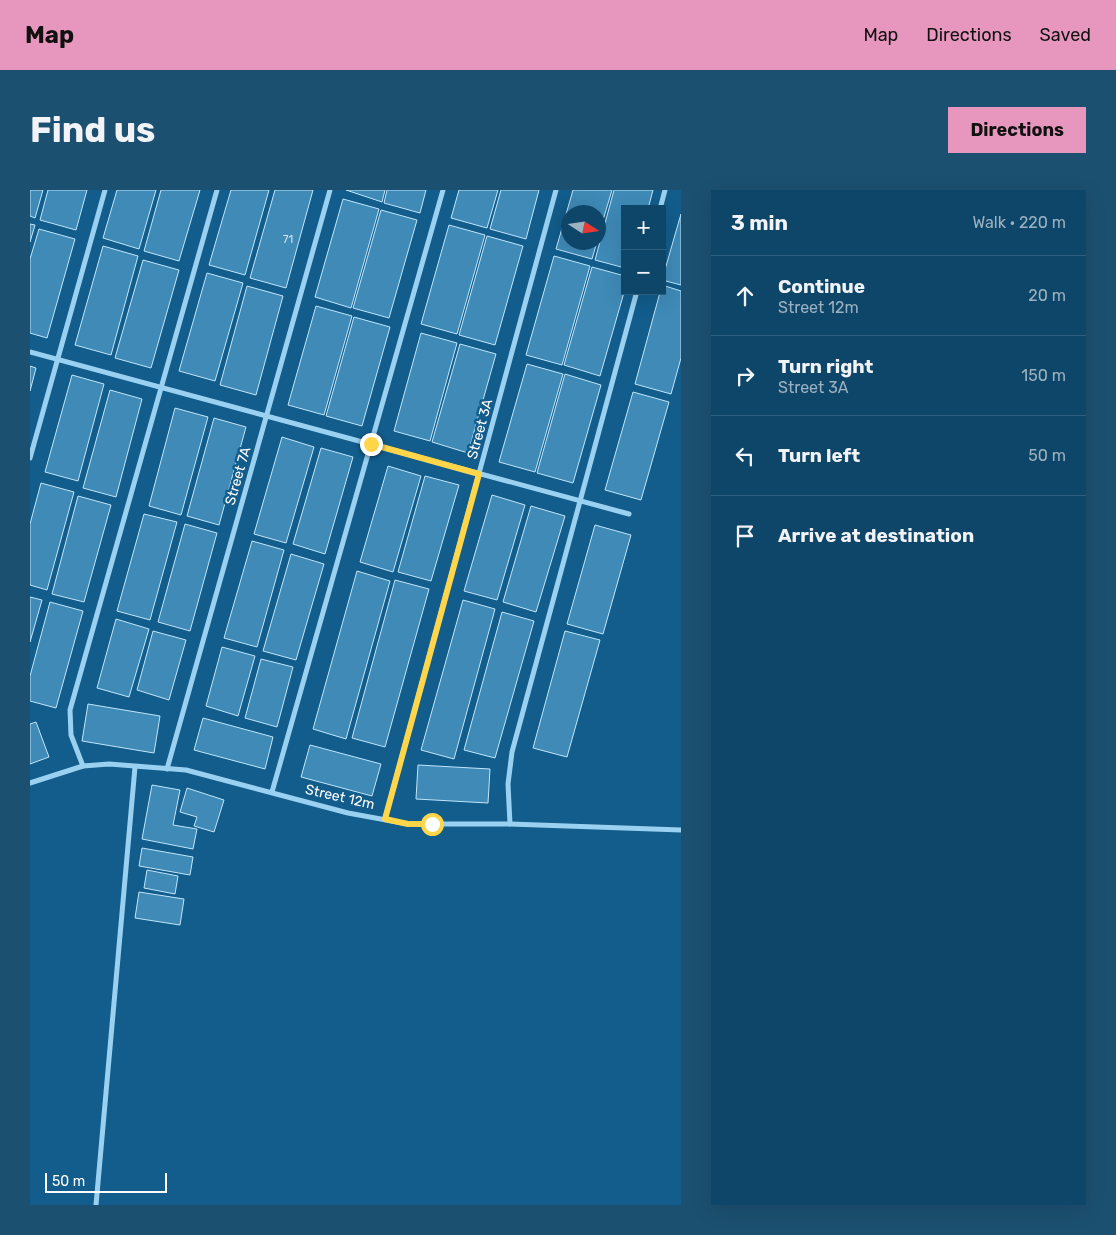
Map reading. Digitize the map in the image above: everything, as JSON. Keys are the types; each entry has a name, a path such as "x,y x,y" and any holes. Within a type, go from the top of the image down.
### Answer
{"street":[{"path":"30,458 105,190"},
{"path":"83,766 71,735 70,710 217,190"},
{"name":"Street 7A","path":"167,769 330,190"},
{"path":"272,792 443,190"},
{"name":"Street 3A","path":"385,819 556,190"},
{"path":"661,205 665,190"},
{"path":"510,824 508,784 512,752 637,295"},
{"path":"30,352 629,514"},
{"name":"Street 12m","path":"30,783 83,766 109,764 186,770 348,812 408,824 510,824 681,830"},
{"path":"96,1205 135,767"}],"building":[{"path":"30,190 43,190 35,218 30,216"},
{"path":"48,190 87,190 76,230 40,220"},
{"path":"117,190 156,190 139,249 103,238"},
{"path":"161,190 200,190 179,261 144,251"},
{"path":"231,190 269,190 245,275 209,265"},
{"path":"275,190 313,190 286,288 250,278"},
{"path":"346,190 385,190 382,202"},
{"path":"387,190 426,190 420,213 384,203"},
{"path":"459,190 498,190 487,228 451,218"},
{"path":"501,190 539,190 526,239 490,229"},
{"path":"573,190 612,190 606,210 606,205 569,205"},
{"path":"614,190 653,190 649,205 621,205 621,267 595,260 598,250 606,250 606,219"},
{"path":"343,199 379,209 351,308 315,297"},
{"path":"381,210 417,220 389,318 353,308"},
{"path":"681,214 681,285 666,281 666,266"},
{"path":"30,224 35,225 30,242"},
{"path":"449,225 485,235 457,334 421,324"},
{"path":"39,229 75,239 47,338 30,333 30,259"},
{"path":"561,232 561,250 595,250 592,259 556,249"},
{"path":"487,236 523,246 495,345 459,335"},
{"path":"103,246 138,256 111,355 75,345"},
{"path":"554,256 590,266 562,365 526,355"},
{"path":"143,260 179,270 151,368 115,358"},
{"path":"592,267 621,275 621,295 623,295 600,376 564,365"},
{"path":"207,273 243,283 215,381 179,371"},
{"path":"247,286 283,296 256,395 220,385"},
{"path":"666,286 681,291 681,358 671,394 635,384 659,295 666,295"},
{"path":"316,306 352,316 324,415 288,405"},
{"path":"354,317 390,327 362,426 326,416"},
{"path":"421,333 457,343 430,441 394,431"},
{"path":"460,344 496,354 468,453 432,442"},
{"path":"527,364 563,374 535,472 499,462"},
{"path":"30,366 36,368 30,391"},
{"path":"565,374 601,385 573,483 537,473"},
{"path":"72,375 104,384 78,481 45,472"},
{"path":"110,390 142,399 116,497 83,488"},
{"path":"633,392 669,402 641,500 605,490"},
{"path":"175,408 208,417 181,515 149,506"},
{"path":"214,418 246,427 219,525 187,516"},
{"path":"282,437 314,447 286,543 254,534"},
{"path":"321,448 353,457 325,554 293,544"},
{"path":"388,466 421,476 393,572 360,562"},
{"path":"425,476 459,485 431,581 398,572"},
{"path":"41,483 74,492 47,590 30,585 30,524"},
{"path":"492,495 525,505 497,600 464,591"},
{"path":"78,496 111,505 84,602 52,594"},
{"path":"531,506 565,516 536,612 503,602"},
{"path":"144,514 177,522 150,620 117,611"},
{"path":"185,524 217,533 190,631 158,622"},
{"path":"595,525 631,535 603,634 567,624"},
{"path":"252,541 284,550 257,647 224,638"},
{"path":"291,554 324,564 296,660 263,651"},
{"path":"357,571 390,581 346,739 313,729"},
{"path":"395,580 429,589 385,747 352,738"},
{"path":"30,597 42,600 30,642"},
{"path":"463,600 495,609 454,759 421,750"},
{"path":"50,602 83,611 56,708 30,701 30,676"},
{"path":"502,612 534,621 495,758 464,750"},
{"path":"116,619 149,629 129,697 97,688"},
{"path":"153,631 186,640 169,700 137,690"},
{"path":"565,631 600,640 567,757 533,748"},
{"path":"222,647 255,656 238,716 206,706"},
{"path":"261,659 293,667 277,727 245,718"},
{"path":"88,704 160,716 154,753 82,741"},
{"path":"203,718 273,737 265,769 194,750"},
{"path":"36,722 49,757 30,764 30,724"},
{"path":"310,745 381,764 372,796 301,777"},
{"path":"418,765 490,769 488,803 416,799"},
{"path":"152,785 180,790 173,825 197,829 193,849 142,839"},
{"path":"187,788 224,800 214,832 194,826 197,817 180,812"},
{"path":"142,848 193,857 190,875 139,866"},
{"path":"147,870 178,876 175,894 144,888"},
{"path":"139,892 184,899 180,925 135,918"}],"route":[{"path":"371,444 479,474 385,819 408,824 432,824"}]}
